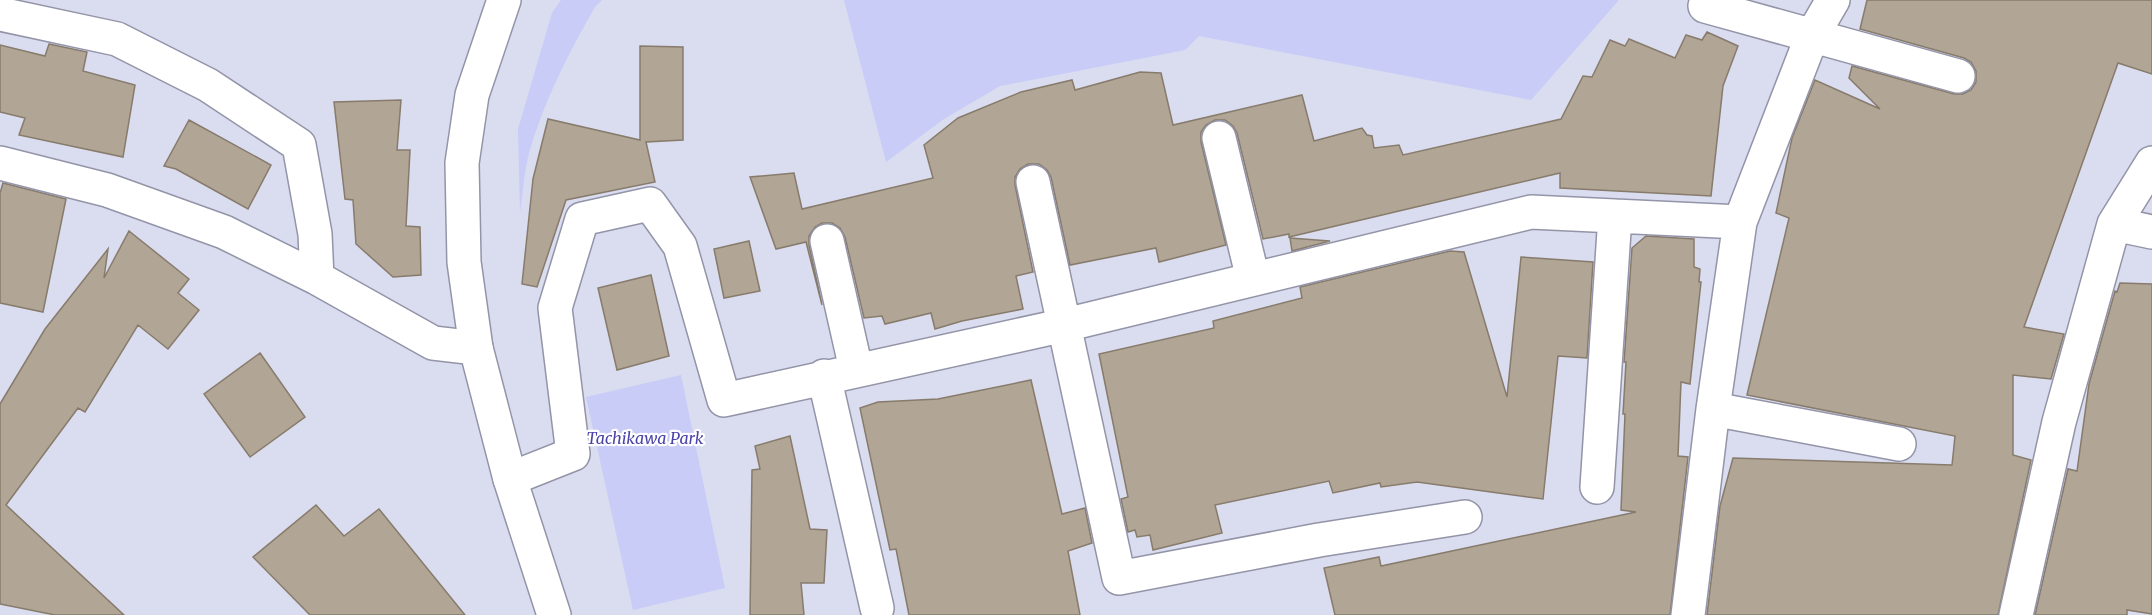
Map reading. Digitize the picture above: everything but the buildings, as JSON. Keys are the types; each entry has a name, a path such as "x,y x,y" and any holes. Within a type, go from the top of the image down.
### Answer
{"street":[{"path":"504,0 472,95 462,163 464,262 476,348 510,479 554,615"},
{"path":"1688,615 1713,410 1740,222 1812,36 1833,0"},
{"path":"1705,6 1958,76"},
{"path":"0,14 117,39 208,86 299,145 315,234 317,278"},
{"path":"1219,138 1253,279"},
{"path":"0,163 107,190 224,232 317,278 433,343 476,348"},
{"path":"2016,615 2059,423 2114,224 2152,163"},
{"path":"1033,182 1119,578 1319,540 1466,517"},
{"path":"510,479 573,454 555,308 582,219 650,204 680,246 724,399 1065,325 1531,212 1740,222"},
{"path":"1598,487 1615,216"},
{"path":"2114,224 2152,232"},
{"path":"827,240 856,369"},
{"path":"824,376 877,608"},
{"path":"1713,410 1899,444"}],"green space":[{"path":"561,0 602,0 595,7 575,42 542,115 527,160 520,212 518,129 552,13"},
{"path":"844,0 1619,0 1531,100 1199,36 1185,50 1000,86 944,119 886,162"},
{"name":"Tachikawa Park","path":"681,375 725,588 633,610 586,397"}]}
